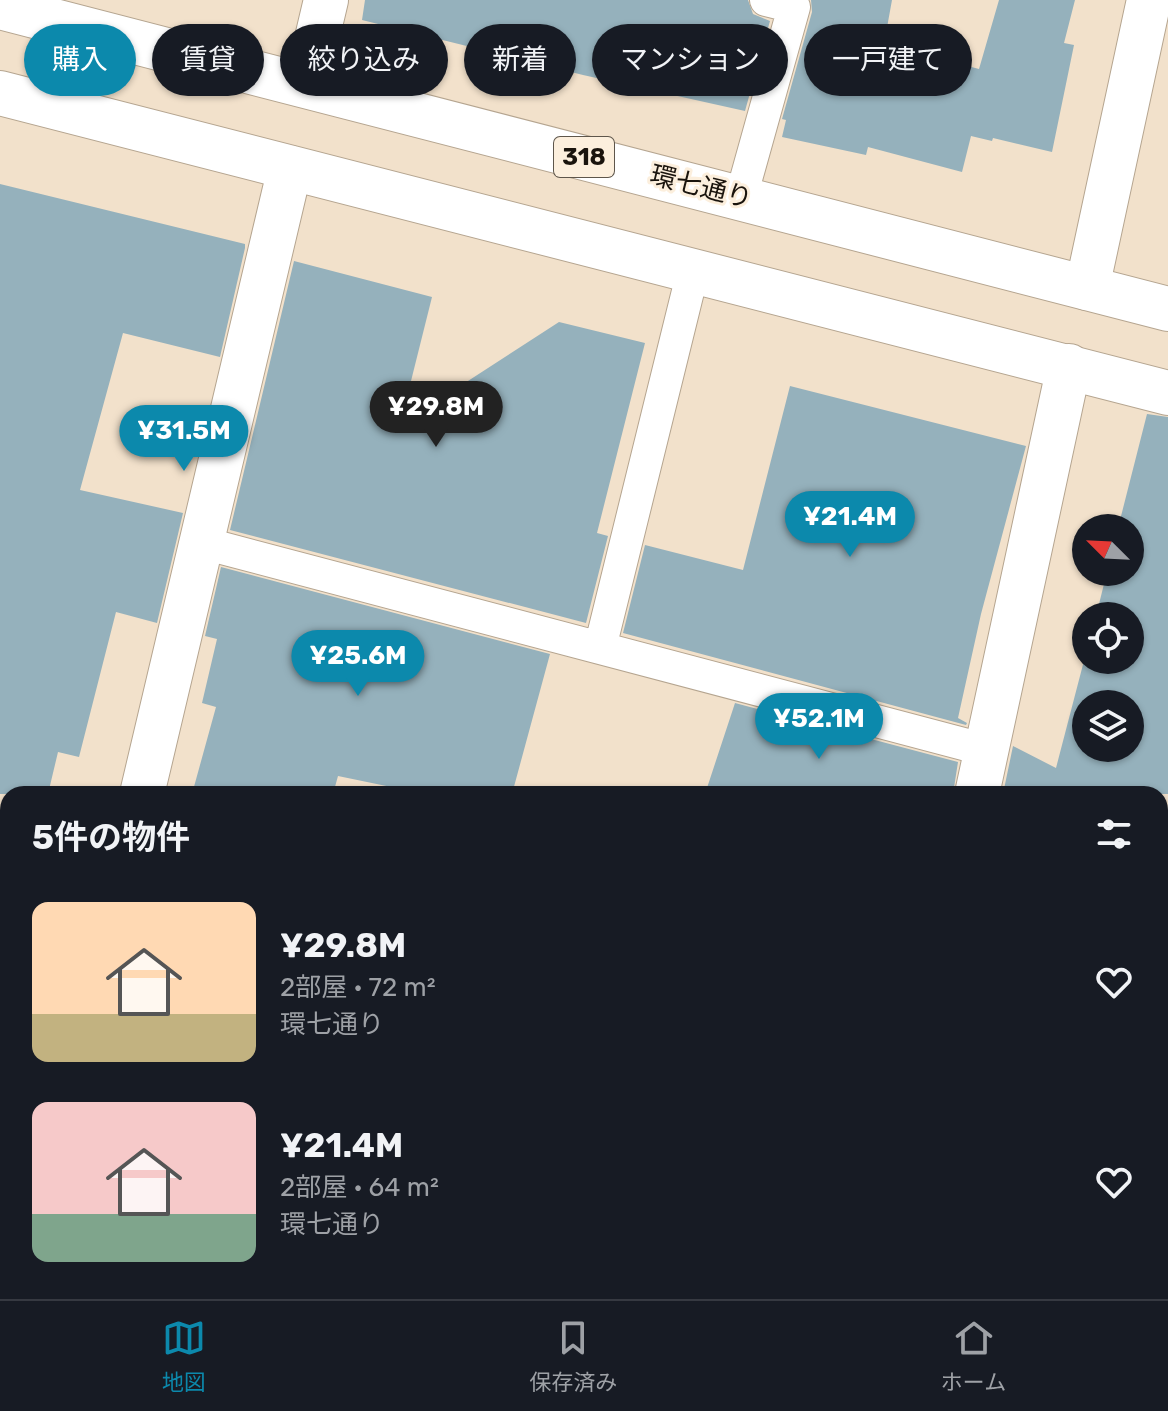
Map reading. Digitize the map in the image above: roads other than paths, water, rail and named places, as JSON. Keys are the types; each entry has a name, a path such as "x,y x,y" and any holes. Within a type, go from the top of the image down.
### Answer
{"main road":[{"path":"320,24 326,0"},
{"path":"1087,288 1149,0"},
{"name":"環七通り","path":"0,7 280,78"},
{"path":"0,93 1168,393"},
{"name":"環七通り","path":"349,96 1168,309"},
{"path":"144,786 290,168"},
{"path":"979,786 1069,366"}],"lane":[{"path":"741,197 794,7 766,0"},
{"path":"600,648 693,271"},
{"path":"203,543 986,750"}]}
